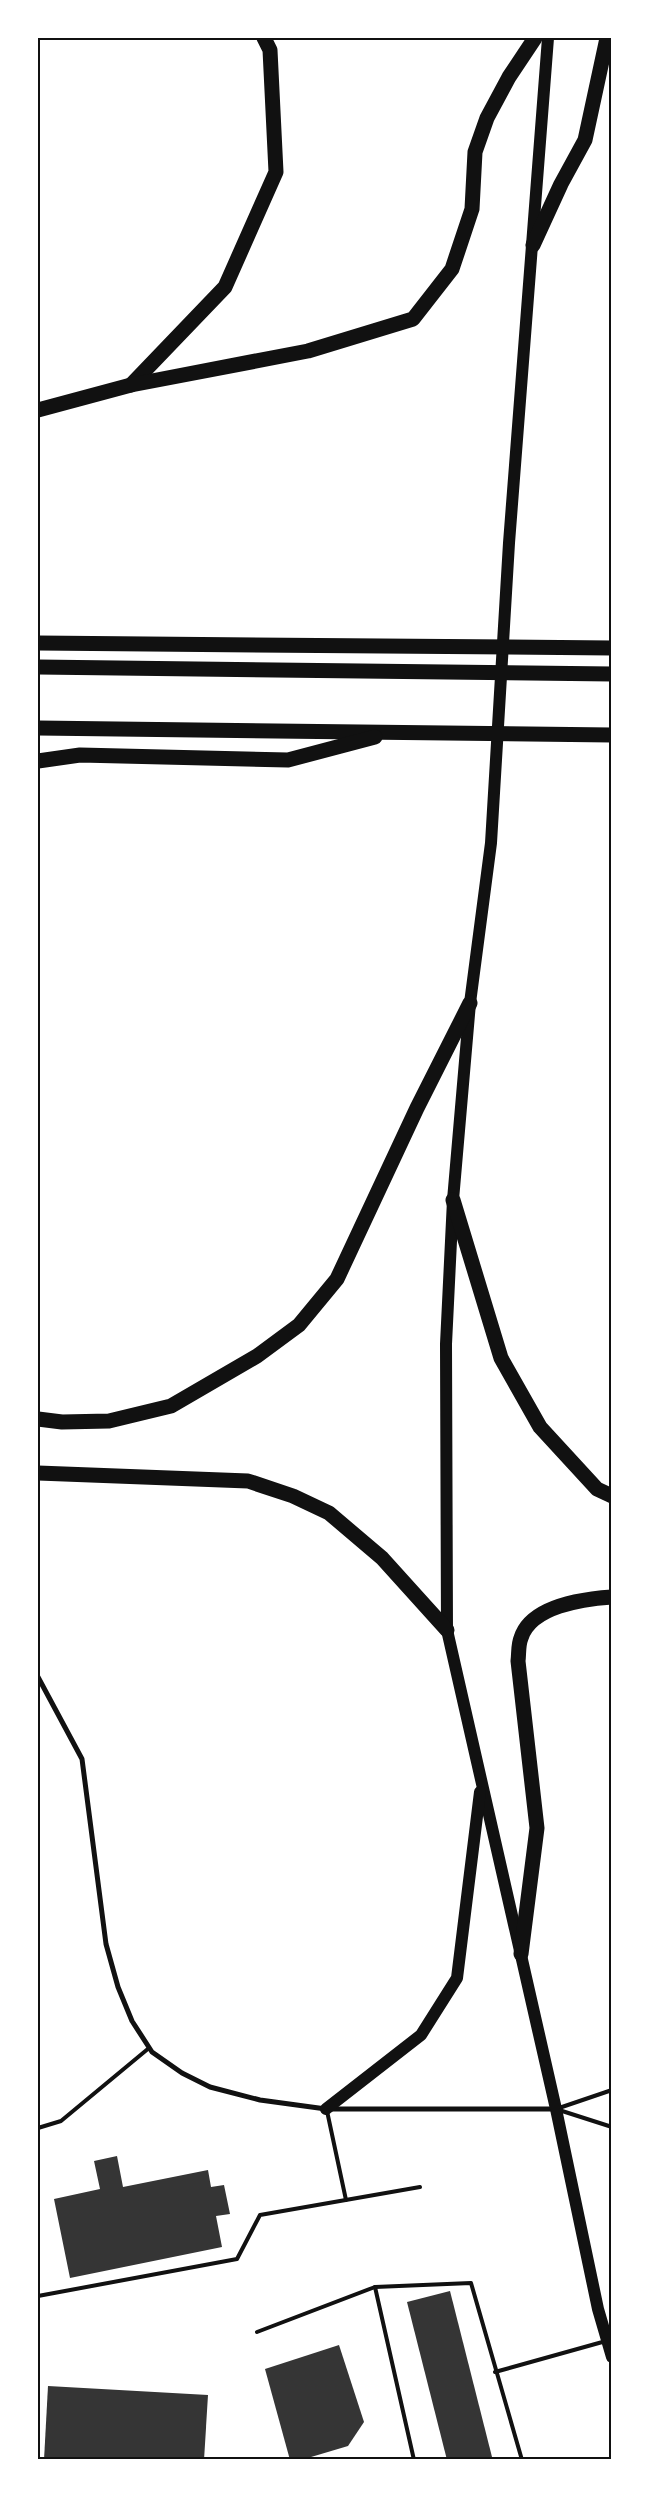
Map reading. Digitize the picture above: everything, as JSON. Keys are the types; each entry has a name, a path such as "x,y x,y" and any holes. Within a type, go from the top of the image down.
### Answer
{"highway":[{"path":"131,385 225,287 276,172 270,50 264,38"},
{"path":"38,410 131,385 308,352 413,319 452,269 472,209 476,152 487,118 509,77 535,38"},
{"path":"533,245 561,184 585,140 607,38"},
{"path":"38,644 612,648"},
{"path":"38,667 612,674"},
{"path":"38,728 612,735"},
{"path":"38,761 80,755 288,760 394,732"},
{"path":"38,1419 62,1422 109,1421 171,1406 258,1356 299,1325 337,1279 417,1108 470,1003"},
{"path":"453,1200 501,1358 540,1427 597,1489 612,1496"},
{"path":"38,1473 248,1481 293,1496 329,1514 382,1558 447,1630"},
{"path":"521,1954 537,1828 518,1661 521,1637 536,1617 559,1607 612,1597"}],"main road":[{"path":"548,38 509,543 491,843 470,1003 453,1200 446,1344 447,1630 556,2109 598,2309 612,2357"},
{"path":"326,2109 421,2036 457,1978 482,1782"}],"street":[{"path":"38,1677 82,1759 106,1944 118,1987 132,2021 150,2048 182,2073 210,2087 260,2100 326,2109 556,2109"}],"lane":[{"path":"38,2128 61,2121 150,2048"},
{"path":"556,2109 612,2090"},
{"path":"326,2109 346,2200"},
{"path":"556,2109 612,2127"},
{"path":"38,2296 237,2259 260,2215 420,2186"},
{"path":"257,2332 375,2287 471,2283 495,2372 522,2460"},
{"path":"375,2287 414,2460"},
{"path":"495,2372 607,2341"}],"building":[{"path":"117,2156 123,2187 208,2170 211,2187 224,2185 230,2214 216,2216 222,2247 70,2278 54,2199 100,2189 94,2161"},
{"path":"450,2291 492,2457 484,2460 447,2460 407,2302"},
{"path":"339,2345 364,2422 348,2446 301,2460 290,2460 265,2369"},
{"path":"48,2386 208,2395 204,2460 44,2460"}]}
